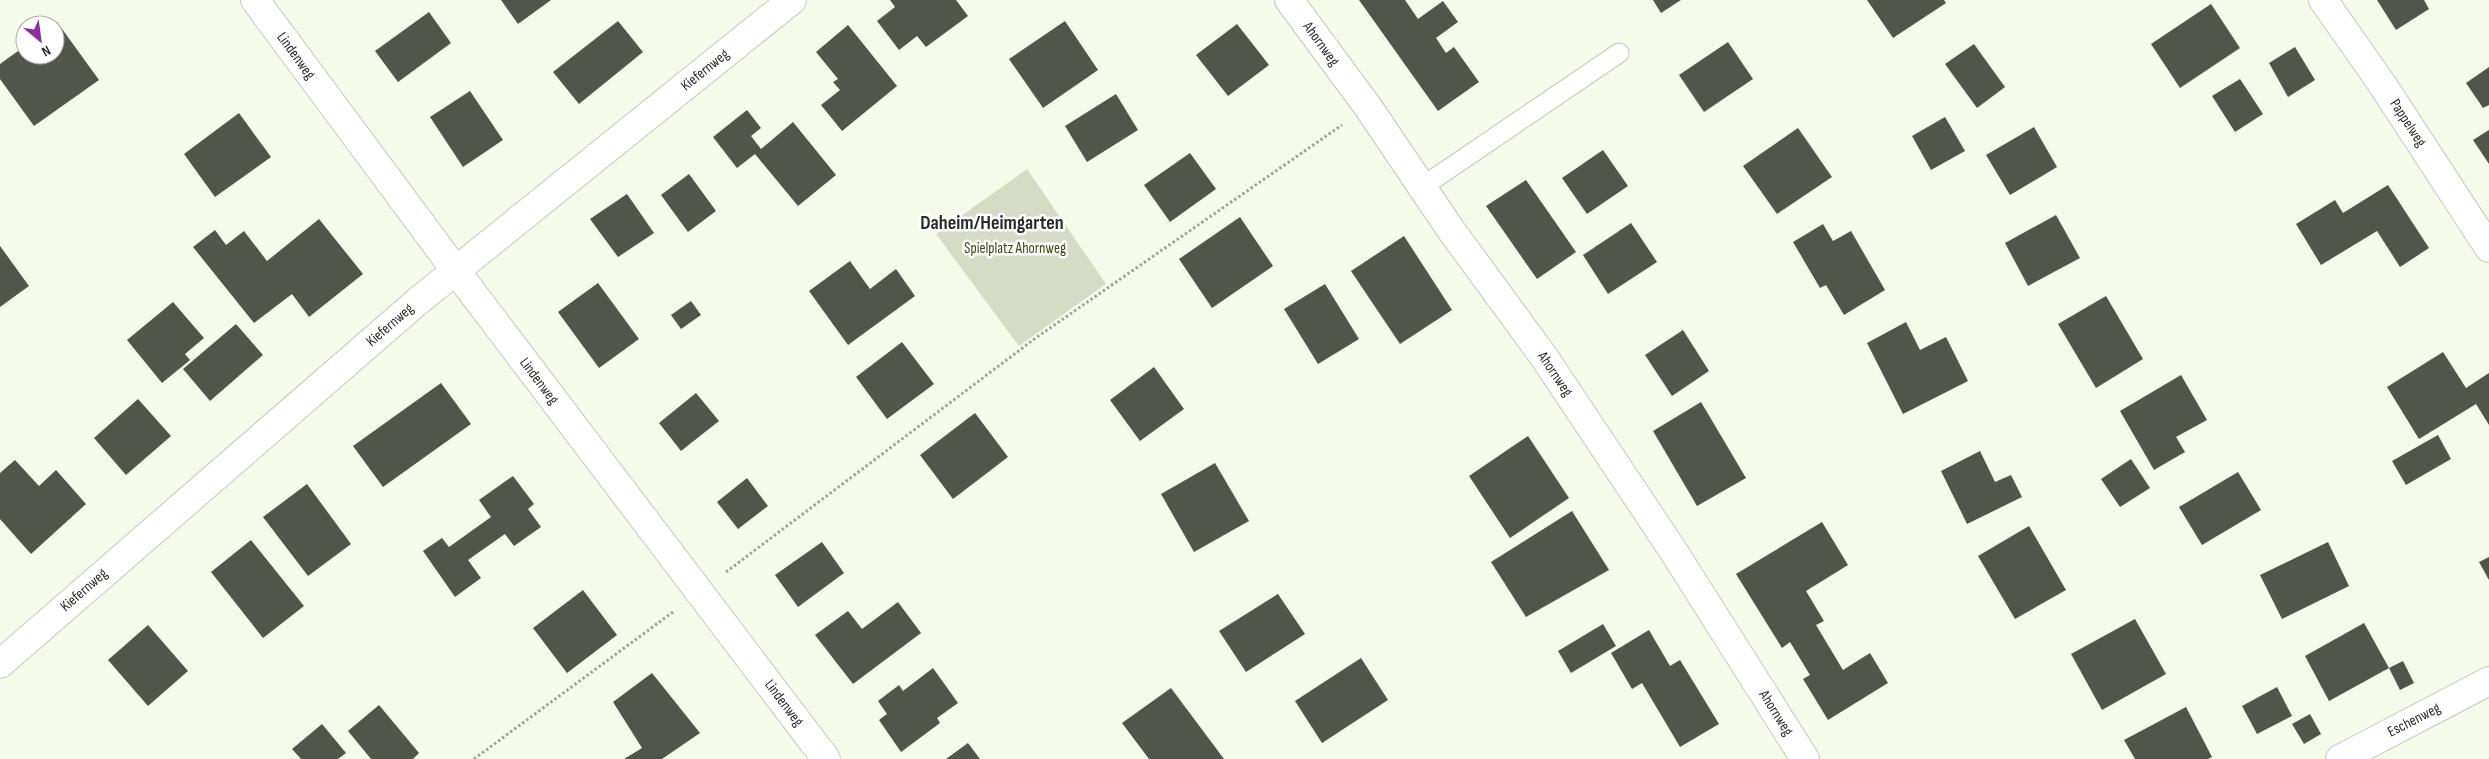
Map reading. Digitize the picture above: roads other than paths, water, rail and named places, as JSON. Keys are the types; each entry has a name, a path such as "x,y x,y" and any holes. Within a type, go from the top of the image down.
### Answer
{"street":[{"name":"Lindenweg","path":"255,0 456,271 701,591 826,759"},
{"name":"Kiefernweg","path":"0,664 418,301 792,0"},
{"name":"Ahornweg","path":"1289,0 1368,107 1422,187 1544,357 1674,552 1805,759"},
{"name":"Pappelweg","path":"2323,0 2382,84 2489,248"},
{"name":"Eschenweg","path":"2340,759 2489,681"}],"lane":[{"path":"1422,187 1619,53"}],"district":[{"name":"Daheim/Heimgarten","path":"992,223"}],"park label":[{"name":"Spielplatz Ahornweg","path":"1015,248"}]}
